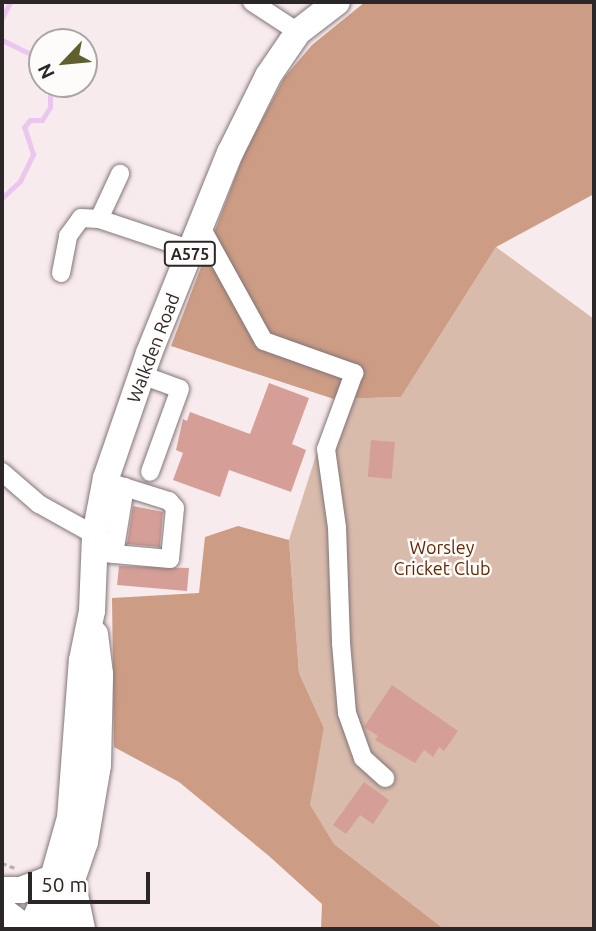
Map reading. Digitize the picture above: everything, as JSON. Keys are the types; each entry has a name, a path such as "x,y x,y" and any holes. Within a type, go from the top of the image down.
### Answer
{"highway":[{"name":"Walkden Road","path":"55,929 63,881 98,765 100,674 92,611 101,547 142,374 196,238 268,76 298,32 337,2"},
{"path":"8,879 21,890 63,881 82,929"},
{"name":"Walkden Road","path":"29,929 63,881"},
{"path":"2,910 29,929"}],"street":[{"path":"252,2 298,32"},
{"path":"99,219 120,174"},
{"path":"61,273 75,227 81,218 196,238 264,341 354,373 326,449 337,527 341,643 347,713 363,758 385,778"},
{"path":"142,374 180,389 150,472"},
{"path":"2,472 40,504 101,547 170,559 175,508 169,500 115,484"}],"path":[{"path":"2,863 8,879"}],"green space":[{"name":"Worsley Cricket Club","path":"496,247 594,319 594,929 444,929 334,844 309,805 324,728 299,673 289,540 334,399 401,397"}],"shaded area":[{"path":"365,2 594,2 594,194 496,247 401,397 334,399 171,346 244,154 284,78 312,45"},
{"path":"238,526 289,540 299,673 324,728 310,805 334,844 444,929 321,929 322,904 269,856 179,782 114,747 112,598 199,593 205,537"}],"building":[{"path":"269,383 309,398 292,444 306,450 291,492 229,470 220,497 173,480 183,453 176,450 183,419 187,421 190,412 250,434"},
{"path":"371,440 395,442 392,479 368,477"},
{"path":"133,506 163,512 160,547 127,544"},
{"path":"119,566 189,568 187,591 117,585"},
{"path":"392,685 458,731 444,751 439,747 433,757 424,750 415,763 375,740 378,736 364,727"},
{"path":"364,782 389,800 373,824 360,815 346,834 333,825"}],"waterway":[{"path":"2,18 10,2"},
{"path":"2,40 28,53"},
{"path":"2,198 20,181 33,154 24,127 30,120 42,120 50,107 50,98"}]}
